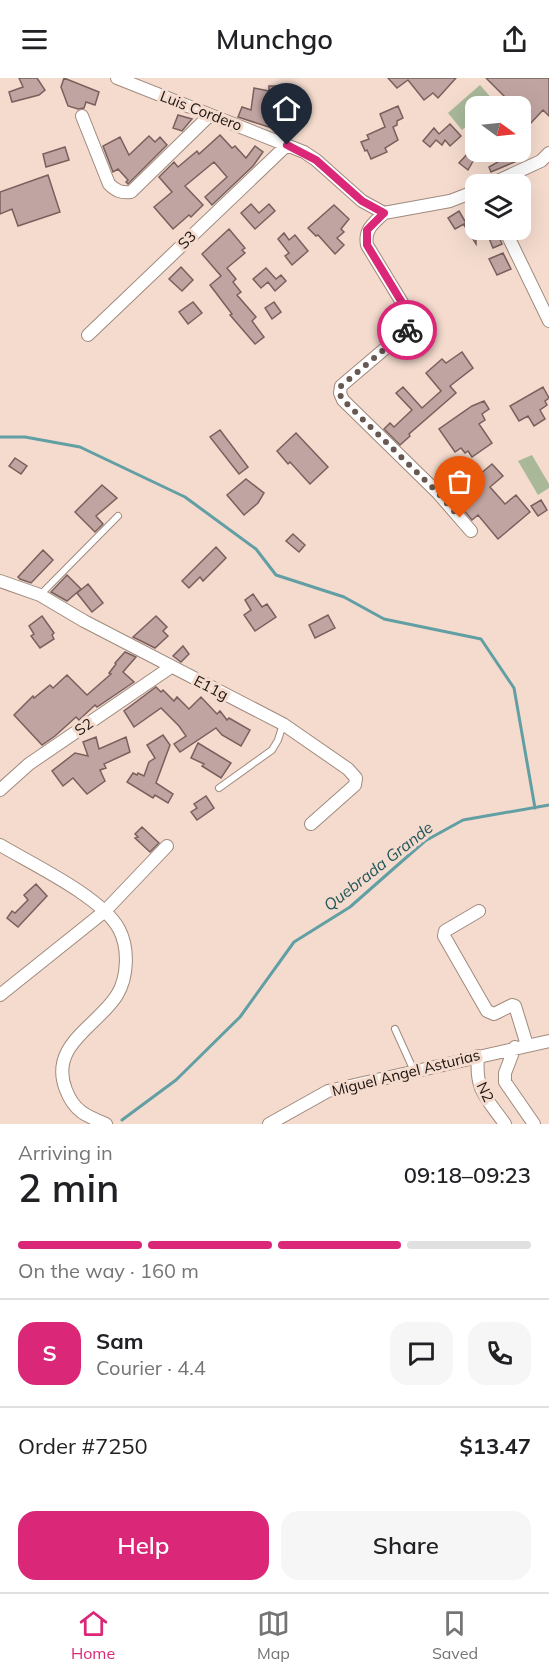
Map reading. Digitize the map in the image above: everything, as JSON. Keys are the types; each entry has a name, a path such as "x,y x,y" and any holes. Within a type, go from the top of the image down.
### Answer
{"street":[{"name":"Luis Cordero","path":"117,78 287,145 316,160 362,201 384,213"},
{"path":"82,116 109,184 122,193 131,192 210,115"},
{"name":"S3","path":"88,335 287,145"},
{"path":"513,174 541,161 549,153"},
{"path":"465,195 450,201 384,213 367,230 367,245 412,319 411,325 341,386 339,393 343,400 438,493 471,531"},
{"path":"510,240 549,321"},
{"name":"E11g","path":"0,581 40,595 171,667 283,724 348,769 356,778 355,785 311,824"},
{"name":"S2","path":"0,790 29,764 171,667"},
{"path":"0,845 93,900 119,929 124,944 123,984 116,998 70,1046 63,1064 62,1080 71,1101 84,1115 106,1124"},
{"path":"0,995 105,911 167,846"},
{"path":"479,911 445,932 444,936 487,1011 494,1014 512,1005 515,1006 521,1046"},
{"name":"Miguel Angel Asturias","path":"269,1124 328,1091 549,1041"},
{"name":"N2","path":"521,1046 506,1073 505,1082 534,1124"},
{"name":"N2","path":"478,1056 477,1070 480,1088 504,1124"}],"lane":[{"path":"40,595 118,516"},
{"path":"219,788 272,750 283,724"},
{"path":"395,1029 414,1071"}],"green space":[{"path":"480,85 490,96 467,96"},
{"path":"465,98 465,127 462,130 448,113"},
{"path":"532,455 549,484 549,488 538,495 518,461"}],"building":[{"path":"19,78 37,78 45,90 39,95 12,102 9,92 23,87"},
{"path":"64,78 99,92 95,105 86,102 84,108 78,109 68,106 61,87"},
{"path":"388,78 456,78 438,98 433,93 424,100 408,80 397,88"},
{"path":"486,78 549,78 549,116 543,110 531,123 531,96 504,96"},
{"path":"269,86 278,86 278,95 284,95 284,112 280,112 275,129 238,117 242,107 251,110 254,88 269,91"},
{"path":"398,106 403,118 393,127 398,140 385,148 387,152 371,159 361,142 369,139 367,135 385,127 380,114"},
{"path":"178,115 192,119 182,131 173,128"},
{"path":"450,124 461,136 450,146 445,140 442,145 436,140 430,147 423,141 434,128 439,134"},
{"path":"220,135 246,158 255,146 263,152 253,166 212,205 205,197 227,177 214,162 185,186 203,205 191,217 189,215 173,229 154,207 172,192 159,177 174,162 178,167 197,151 199,154"},
{"path":"149,136 155,142 160,137 167,145 128,184 126,182 128,180 118,169 113,172 103,146 120,137 129,155"},
{"path":"65,147 69,160 46,167 43,154"},
{"path":"465,156 465,162 473,162 468,170 459,163"},
{"path":"498,162 514,162 491,172 489,167"},
{"path":"48,175 60,212 18,226 12,209 0,214 0,192"},
{"path":"251,204 259,213 269,204 275,211 255,229 241,213"},
{"path":"334,205 349,219 341,229 344,232 337,238 344,245 335,254 318,235 316,236 308,228"},
{"path":"459,211 465,224 455,229 448,218"},
{"path":"229,229 245,248 242,250 245,253 227,268 236,279 233,282 241,292 237,295 256,317 252,321 264,337 255,344 230,315 232,314 210,285 221,276 202,254"},
{"path":"284,233 289,240 295,235 308,251 292,265 285,256 289,253 278,239"},
{"path":"490,240 500,240 502,244 493,248"},
{"path":"503,253 511,269 497,275 489,259"},
{"path":"181,267 193,280 182,291 169,279"},
{"path":"266,268 276,279 281,275 286,281 275,291 268,282 261,288 253,279"},
{"path":"193,302 202,313 188,324 179,312"},
{"path":"274,302 281,312 272,319 265,308"},
{"path":"462,352 473,368 450,386 456,393 409,434 410,436 400,445 384,429 390,423 394,427 412,410 396,393 403,387 422,408 441,391 426,373 442,359 446,363"},
{"path":"543,387 549,398 545,401 547,405 540,410 545,419 534,426 528,416 519,421 510,406"},
{"path":"484,401 489,409 482,414 485,420 479,424 492,443 472,457 468,451 465,453 461,448 455,452 439,429 472,406"},
{"path":"220,430 248,467 239,474 210,437"},
{"path":"296,433 328,467 310,484 277,451"},
{"path":"15,458 27,466 21,474 9,466"},
{"path":"492,464 503,476 490,487 505,504 516,495 530,512 498,539 478,515 472,520 453,497"},
{"path":"246,479 264,493 258,503 244,515 227,495"},
{"path":"102,485 117,498 96,516 103,524 95,532 75,512"},
{"path":"541,500 547,510 538,516 531,506"},
{"path":"293,534 305,545 299,552 286,541"},
{"path":"216,547 226,558 203,581 200,577 189,588 182,581"},
{"path":"43,550 53,560 31,583 20,579 18,577"},
{"path":"67,575 81,589 67,601 51,592"},
{"path":"88,584 103,603 92,612 77,593"},
{"path":"253,594 262,607 267,604 276,617 255,631 244,615 251,610 245,600"},
{"path":"328,615 335,628 315,638 309,625"},
{"path":"42,616 54,633 52,635 54,639 40,648 31,636 34,634 29,626"},
{"path":"156,616 167,627 163,631 168,636 155,648 133,637"},
{"path":"183,646 189,654 181,662 173,656"},
{"path":"125,652 136,657 123,672 134,682 97,707 95,705 79,720 76,717 42,745 14,715 33,696 34,698 50,685 53,688 67,675 87,695 111,674 109,673 115,663"},
{"path":"156,687 161,692 163,690 174,701 177,697 189,709 201,697 217,714 220,711 227,720 229,718 250,730 241,746 222,735 216,728 180,752 174,744 186,736 161,708 134,727 124,711"},
{"path":"163,735 170,745 156,783 173,794 168,803 155,795 153,798 127,782 133,773 144,776 149,762 155,758 147,745"},
{"path":"96,737 99,749 126,737 130,752 104,764 106,768 100,770 105,781 87,794 73,778 63,786 52,771 75,753 88,756 83,742"},
{"path":"198,743 231,763 221,778 202,766 204,764 191,758"},
{"path":"206,796 214,808 197,820 191,812 197,808 194,804"},
{"path":"142,827 159,843 150,852 135,838 138,837 135,834"},
{"path":"36,884 47,896 18,927 7,918 12,911 15,913 28,900 24,895"}],"waterway":[{"path":"0,437 25,437 80,447 185,497 256,549 276,575 344,597 384,619 481,639 514,688 535,808"},
{"name":"Quebrada Grande","path":"122,1120 176,1080 240,1017 294,942 350,907 425,841 463,820 549,805"}],"way so far":[{"path":"407,330 341,386 339,393 343,400 438,493 460,518"}],"route":[{"path":"287,145 316,160 362,201 384,213 367,230 365,237 367,245 412,319 407,330"}]}
